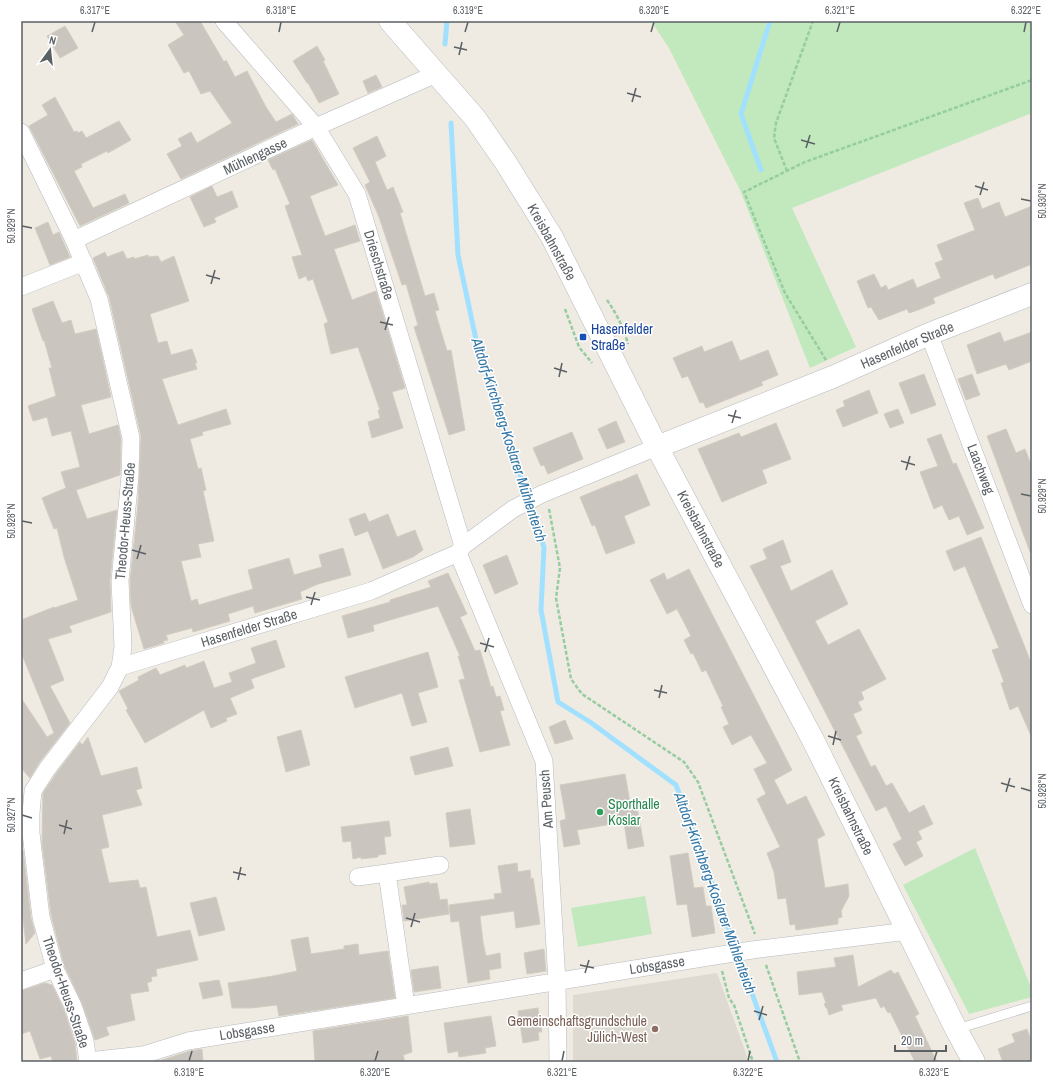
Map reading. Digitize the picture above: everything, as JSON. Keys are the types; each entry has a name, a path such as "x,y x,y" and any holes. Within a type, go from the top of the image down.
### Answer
{"street":[{"name":"Drieschstraße","path":"224,21 316,127 357,194 461,550"},
{"name":"Kreisbahnstraße","path":"390,21 475,118 506,163 552,237 657,447 813,740 956,1029 974,1062"},
{"name":"Mühlengasse","path":"74,240 316,127 436,74"},
{"name":"Theodor-Heuss-Straße","path":"21,132 74,240 99,299 131,438 130,476 120,581 123,647 120,667 110,687 47,769 27,787 41,917 55,969 73,1006 85,1041 88,1062"},
{"path":"21,286 84,262"},
{"name":"Hasenfelder Straße","path":"120,667 371,591 461,550 513,509 542,494 835,376 929,334 1032,294"},
{"name":"Laachweg","path":"929,334 1032,605"},
{"name":"Am Peusch","path":"461,550 544,761 558,982 558,1062"},
{"path":"358,877 440,865"},
{"path":"387,873 406,1006"},
{"name":"Lobsgasse","path":"88,1062 143,1055 188,1041 722,955 908,931"},
{"path":"22,979 55,969"}],"lane":[{"path":"956,1029 1032,1006"}],"path":[{"path":"787,171 774,138 776,123 813,21"},
{"path":"835,376 785,293 744,192 805,162 1032,80"},
{"path":"606,299 614,310 626,336 630,349"},
{"path":"564,308 579,347 593,365"},
{"path":"542,494 548,504 560,568 556,598 571,679 582,694 684,762 698,782 756,950 800,1062"},
{"path":"722,955 723,975 729,998 734,1005 753,1062"}],"shaded area":[{"name":"Gemeinschaftsgrundschule Jülich-West","path":"717,973 749,1062 573,1062 573,995"}],"green space":[{"path":"651,21 1032,21 1032,113 792,208 856,347 810,368 740,190 669,48"},
{"path":"975,848 1032,990 1032,997 969,1014 903,885"},
{"path":"645,896 652,934 578,947 571,908"}],"building":[{"path":"175,21 200,21 224,62 226,60 235,77 247,71 266,107 276,122 292,114 298,124 181,179 167,154 182,146 178,139 191,132 197,143 232,123 210,91 201,94 189,71 184,73 168,45 184,35"},
{"path":"65,26 78,48 60,58 47,36"},
{"path":"317,46 325,60 323,61 339,94 319,103 293,61"},
{"path":"376,75 382,87 368,93 363,81"},
{"path":"55,97 74,132 77,131 78,133 82,131 86,138 119,121 131,140 108,153 107,151 81,164 82,167 74,171 93,208 125,194 129,203 80,226 29,126 48,115 42,105"},
{"path":"377,136 386,156 375,162 387,190 393,187 403,212 400,213 425,296 434,293 439,310 435,311 447,351 451,350 465,430 449,435 414,327 418,325 406,284 402,285 379,217 365,185 370,182 353,148"},
{"path":"312,140 338,185 310,196 325,236 355,225 360,241 334,249 352,300 376,291 405,388 392,392 403,428 372,438 368,422 380,418 378,410 380,410 358,347 331,354 324,324 328,322 313,279 308,281 306,276 299,279 292,257 302,255 285,206 290,204 275,169 273,170 268,160"},
{"path":"212,186 217,197 232,191 238,207 214,218 216,222 204,227 190,197"},
{"path":"978,198 982,209 999,202 1005,217 1032,206 1032,264 995,279 993,274 933,298 935,303 918,310 909,313 907,309 879,320 871,307 868,308 857,281 874,274 881,288 886,285 888,290 913,279 917,288 941,278 935,263 943,260 937,245 975,230 964,203"},
{"path":"48,222 53,235 59,232 70,257 50,265 35,228"},
{"path":"123,251 127,259 134,257 134,259 148,255 149,257 158,256 161,262 174,256 189,301 150,314 158,343 167,341 171,355 192,349 197,363 195,363 197,369 162,379 178,425 226,409 231,424 202,432 203,435 190,439 198,469 201,468 206,490 203,491 214,541 198,544 201,557 181,561 191,601 197,599 199,605 253,589 248,570 289,558 294,575 322,567 319,555 343,548 351,575 318,584 300,592 302,599 255,613 253,606 228,614 230,621 193,632 192,628 166,635 168,640 163,641 164,643 144,649 131,606 130,581 138,504 141,436 109,297 93,258 105,252 107,257"},
{"path":"53,301 62,323 71,320 75,334 96,329 111,397 81,405 89,434 118,425 121,439 120,475 76,490 87,519 117,510 110,580 111,612 69,626 72,632 48,639 64,680 50,686 70,723 39,763 30,778 21,768 21,698 47,737 54,733 21,652 21,620 54,607 78,600 64,557 57,528 54,529 42,498 66,488 61,472 80,467 71,431 52,436 47,417 33,421 28,406 56,396 49,368 52,368 44,340 43,341 32,309"},
{"path":"1000,332 1004,342 1032,332 1032,361 1009,370 1006,364 977,374 967,345"},
{"path":"732,341 740,361 768,350 778,375 761,382 763,385 706,408 703,402 700,403 688,376 682,378 673,358 702,346 704,352"},
{"path":"924,374 936,405 911,414 899,383"},
{"path":"972,374 980,395 966,400 958,379"},
{"path":"869,390 878,413 843,427 836,410 845,406 843,401"},
{"path":"898,409 904,423 890,428 884,414"},
{"path":"616,421 625,442 607,449 598,429"},
{"path":"776,423 791,459 762,470 767,483 722,502 698,449 739,433 741,437"},
{"path":"1006,429 1016,453 1025,449 1032,467 1032,552 1030,552 987,436"},
{"path":"572,432 583,459 548,474 544,465 541,466 533,448"},
{"path":"941,434 953,464 956,463 984,528 967,535 959,516 949,520 942,505 934,509 920,472 938,466 927,439"},
{"path":"637,474 650,505 624,516 635,543 606,554 595,525 592,526 580,497 619,481 622,482 621,481"},
{"path":"365,513 369,522 388,514 397,537 415,530 423,550 413,557 383,569 368,531 355,536 349,519"},
{"path":"981,537 1032,665 1032,738 1018,706 1010,710 1001,683 1004,682 992,650 999,648 965,566 954,571 946,551"},
{"path":"783,540 791,562 780,566 791,591 832,570 848,604 815,621 828,645 859,629 886,679 861,692 864,699 858,702 862,710 853,714 862,733 856,736 871,767 875,765 886,786 892,783 909,813 924,805 933,824 918,831 922,839 916,842 923,856 905,866 893,844 902,839 886,806 876,811 750,566 767,559 763,549"},
{"path":"507,555 518,584 495,594 483,565"},
{"path":"689,569 792,770 774,780 787,805 806,796 825,835 817,839 825,888 848,884 849,896 841,911 842,917 838,918 838,924 796,930 795,924 790,925 786,898 778,899 774,872 767,853 780,847 757,799 766,794 754,769 767,763 751,735 732,745 723,727 729,724 721,707 723,706 706,670 702,672 693,653 691,654 684,640 691,636 677,609 667,614 650,580 664,573 667,580"},
{"path":"448,573 467,614 460,617 475,651 480,650 491,687 493,686 496,697 500,696 504,710 500,711 510,745 480,752 459,680 465,679 458,656 460,656 438,606 373,625 374,631 348,638 342,616 390,602 390,600 431,587 428,581"},
{"path":"276,640 285,667 251,679 254,688 230,698 237,714 226,718 227,721 211,728 204,710 145,743 126,710 128,709 119,691 139,680 138,677 156,668 160,675 185,665 186,668 204,661 214,688 232,682 229,673 256,663 251,648"},
{"path":"428,652 438,687 418,693 427,722 412,726 402,693 355,708 345,677"},
{"path":"565,720 573,739 555,744 549,727"},
{"path":"301,730 310,765 286,772 277,737"},
{"path":"88,737 101,776 137,767 142,788 136,790 142,805 102,815 109,847 101,849 109,883 138,880 140,888 146,887 157,937 190,930 198,960 156,969 157,976 151,977 152,981 147,983 149,991 130,994 135,1020 106,1027 109,1035 95,1040 82,1003 64,965 51,915 42,843 43,793 80,742 82,745"},
{"path":"448,747 453,766 415,775 410,757"},
{"path":"625,774 631,808 637,807 644,846 628,849 624,822 577,830 580,844 564,847 560,821 566,819 560,785"},
{"path":"470,809 475,844 450,847 446,813"},
{"path":"389,821 391,836 384,837 386,854 378,855 378,857 361,859 361,857 353,859 351,841 343,842 341,827"},
{"path":"23,850 31,918 35,933 26,944 21,902 21,851"},
{"path":"688,853 694,888 703,887 706,906 711,906 715,933 692,937 687,904 677,905 670,856"},
{"path":"517,863 518,872 530,870 531,879 533,878 540,924 516,928 514,911 480,916 486,956 500,953 501,968 489,970 490,979 468,983 459,921 451,922 449,905 495,899 494,894 502,893 498,866"},
{"path":"429,882 429,884 437,883 440,900 447,899 449,914 404,921 402,905 407,905 404,887"},
{"path":"216,897 225,930 199,936 190,903"},
{"path":"308,937 311,954 344,949 344,946 358,944 359,955 388,951 395,998 279,1016 277,1005 251,1008 232,1008 228,983 297,971 291,940"},
{"path":"544,949 546,971 527,974 524,953"},
{"path":"853,955 858,987 891,970 894,974 898,972 919,1014 915,1016 937,1062 915,1062 890,1012 888,1013 884,1006 881,1008 876,998 841,1005 843,1010 829,1015 824,1004 826,1003 822,992 799,995 797,972 836,967 834,958"},
{"path":"438,966 441,988 414,992 411,970"},
{"path":"219,980 223,995 203,999 199,983"},
{"path":"45,983 52,985 64,1010 75,1043 77,1062 53,1062 51,1056 40,1059 30,1031 21,1034 21,991"},
{"path":"538,1008 542,1032 538,1032 539,1040 523,1043 518,1011"},
{"path":"408,1016 412,1052 403,1055 405,1062 315,1062 313,1031"},
{"path":"491,1016 496,1046 485,1048 486,1053 459,1057 458,1051 448,1053 444,1023"},
{"path":"1027,1029 1032,1043 1032,1062 1003,1062 998,1049 1015,1042 1012,1034"},
{"path":"202,1049 203,1062 159,1062 190,1051"}],"waterway":[{"name":"Altdorf-Kirchberg-Koslarer Mühlenteich","path":"445,44 447,21"},
{"path":"761,170 741,114 770,21"},
{"name":"Altdorf-Kirchberg-Koslarer Mühlenteich","path":"451,123 458,255 478,349 544,547 541,610 558,702 590,722 676,785 777,1062"}],"place":[{"name":"Hasenfelder Straße","path":"583,337"},
{"name":"Sporthalle Koslar","path":"600,812"},
{"name":"Gemeinschaftsgrundschule Jülich-West","path":"655,1029"}]}
